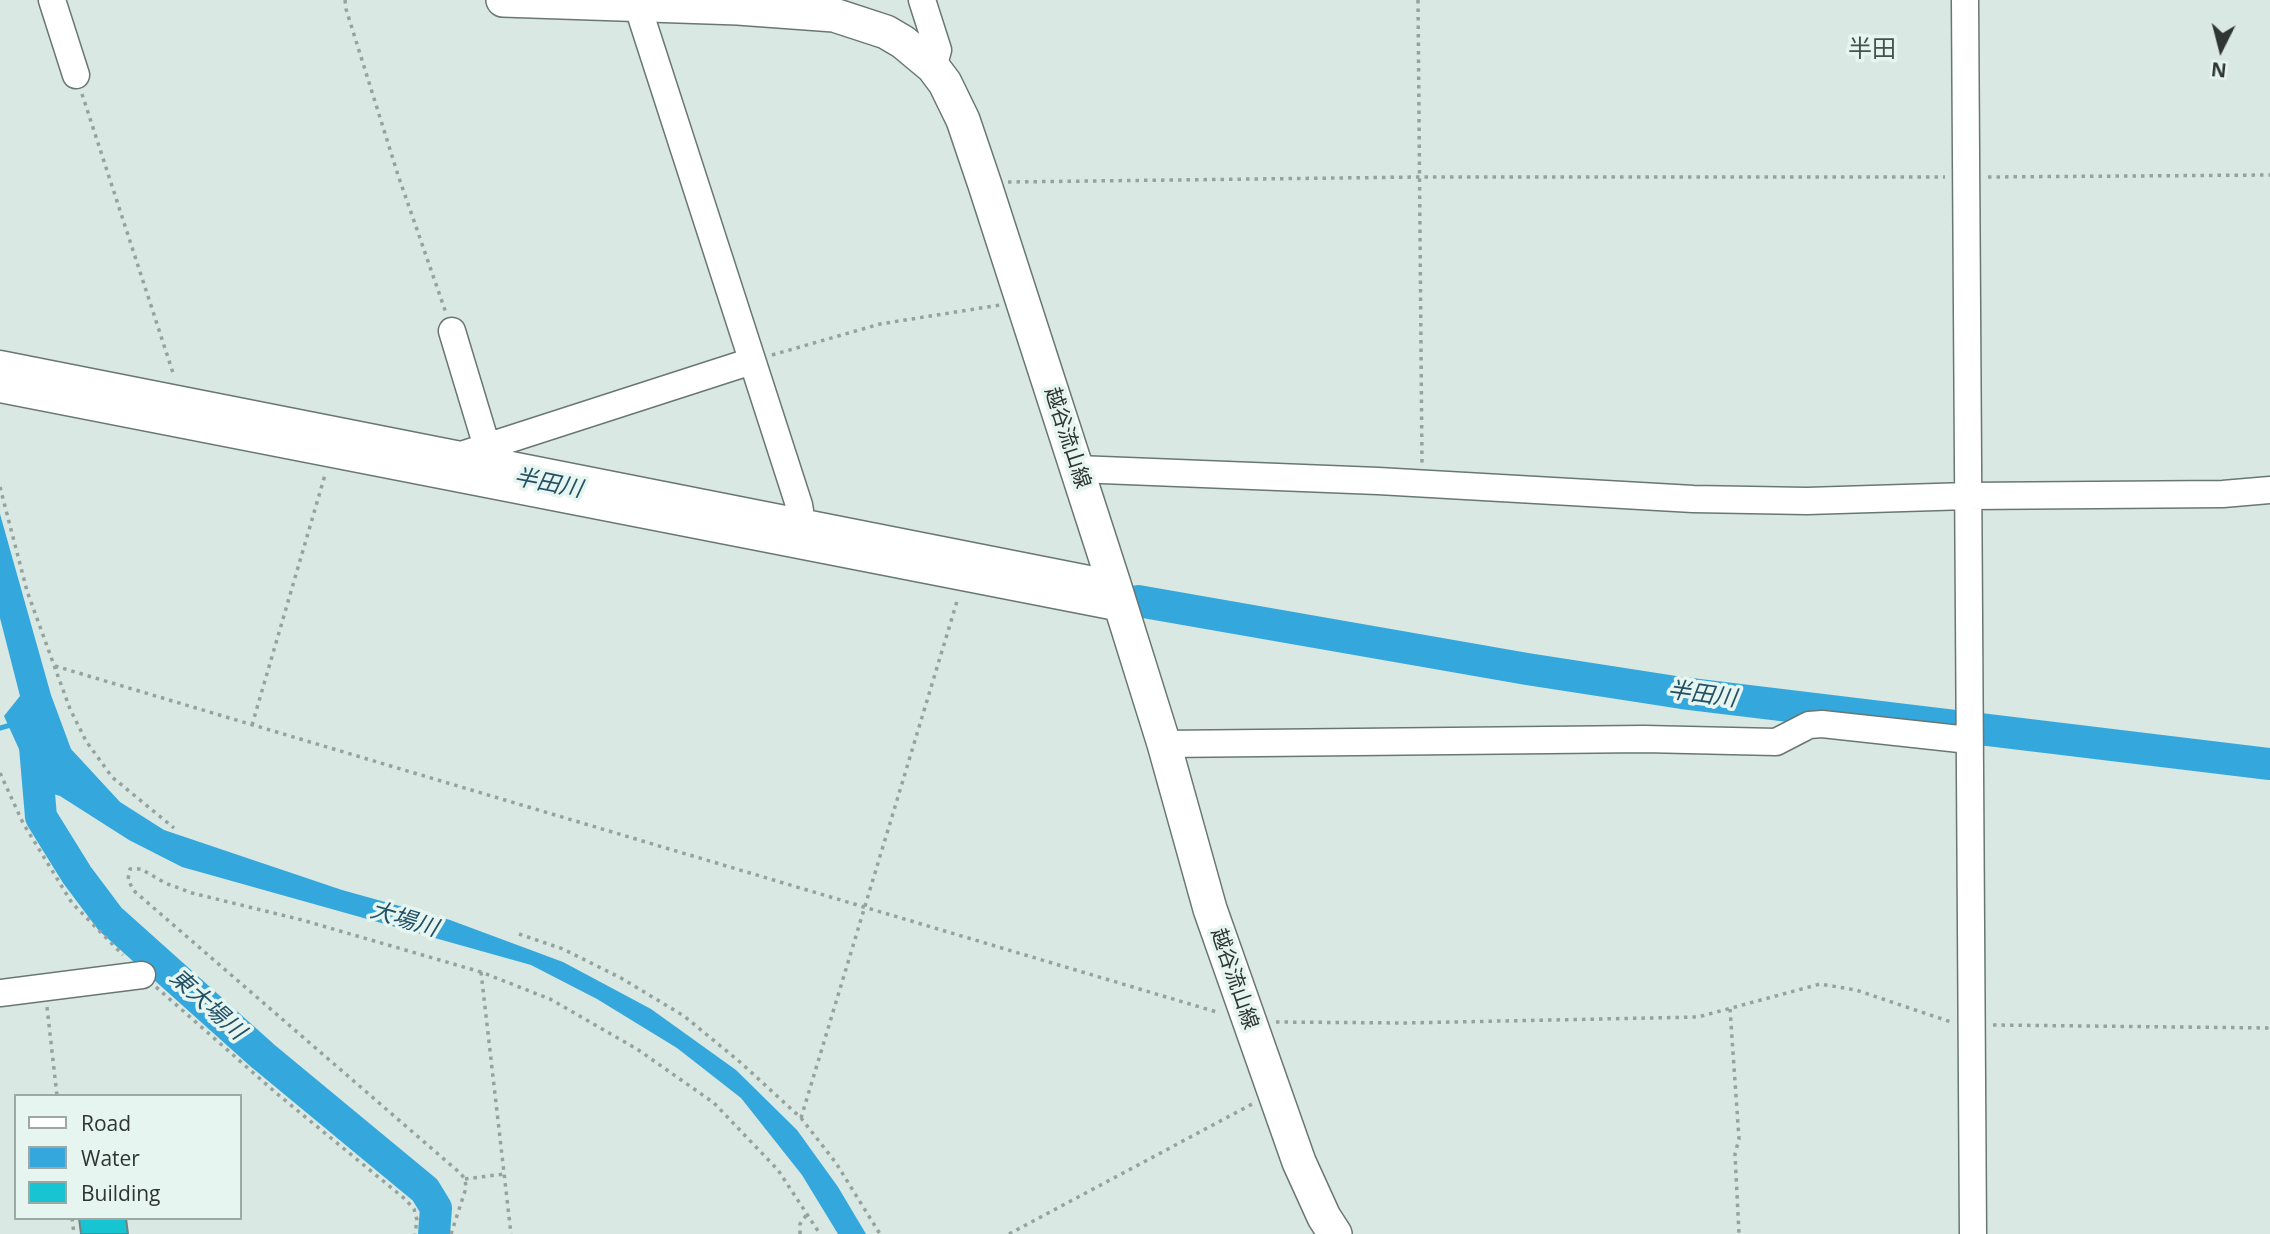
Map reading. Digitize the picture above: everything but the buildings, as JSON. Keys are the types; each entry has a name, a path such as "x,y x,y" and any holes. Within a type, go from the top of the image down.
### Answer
{"main road":[{"name":"越谷流山線","path":"503,0 737,4 811,12 860,22 886,32 903,42 933,67 955,101 985,185 1164,744 1210,909 1299,1162 1324,1217 1335,1234"}],"street":[{"path":"52,0 76,75"},
{"path":"922,0 939,50 933,67"},
{"path":"1965,0 1973,1234"},
{"path":"658,3 752,361 799,505 800,535"},
{"path":"452,331 492,467"},
{"path":"0,388 332,453 492,467 752,361"},
{"path":"0,364 459,456 492,467 800,535 1118,596"},
{"path":"1077,469 1693,499 1807,501 1968,496 2223,494 2270,490"},
{"path":"800,535 962,578 1118,596"},
{"path":"1164,744 1630,739 1776,743 1809,725 1822,724 1969,732"},
{"path":"0,993 142,975"}],"path":[{"path":"345,0 398,175 452,331"},
{"path":"1418,0 1422,484"},
{"path":"76,75 179,391 178,398"},
{"path":"985,185 1006,182 1420,177 2270,175"},
{"path":"752,361 880,324 1023,302"},
{"path":"251,725 332,453"},
{"path":"0,487 27,591 71,709 86,741 112,777 174,828"},
{"path":"801,1118 962,578"},
{"path":"55,666 1249,1022 1405,1023 1698,1017 1820,984 1836,985 1958,1024 2270,1028"},
{"path":"0,773 23,823 72,903 142,975 405,1199 414,1209 417,1220 415,1234"},
{"path":"451,1234 466,1188 465,1179 133,890 128,879 130,869 142,869 164,883 192,893 302,920 481,972 561,1005 637,1049 713,1103 778,1170 820,1234"},
{"path":"519,934 563,949 684,1016 740,1062 801,1118 836,1163 880,1234"},
{"path":"481,972 511,1234"},
{"path":"44,988 57,1094"},
{"path":"1730,1009 1739,1139 1735,1154 1739,1234"},
{"path":"1009,1234 1274,1092"},
{"path":"465,1179 504,1174"},
{"path":"800,1234 800,1224 807,1214"}],"water":[{"name":"大場川","path":"0,514 51,695 71,749 120,802 164,830 342,890 450,920 563,962 651,1009 736,1070 797,1130 838,1187 866,1234 838,1234 802,1175 741,1098 677,1048 597,999 531,965 182,867 129,840 60,796 37,789 4,716 20,696 0,618"}],"waterway":[{"name":"半田川","path":"1138,601 1527,669 1682,693 2270,764"},
{"path":"0,728 14,724"},
{"name":"東大場川","path":"35,747 41,817 77,875 110,919 263,1056 425,1190 436,1208 434,1234"}],"district":[{"name":"半田","path":"1872,50"}]}
